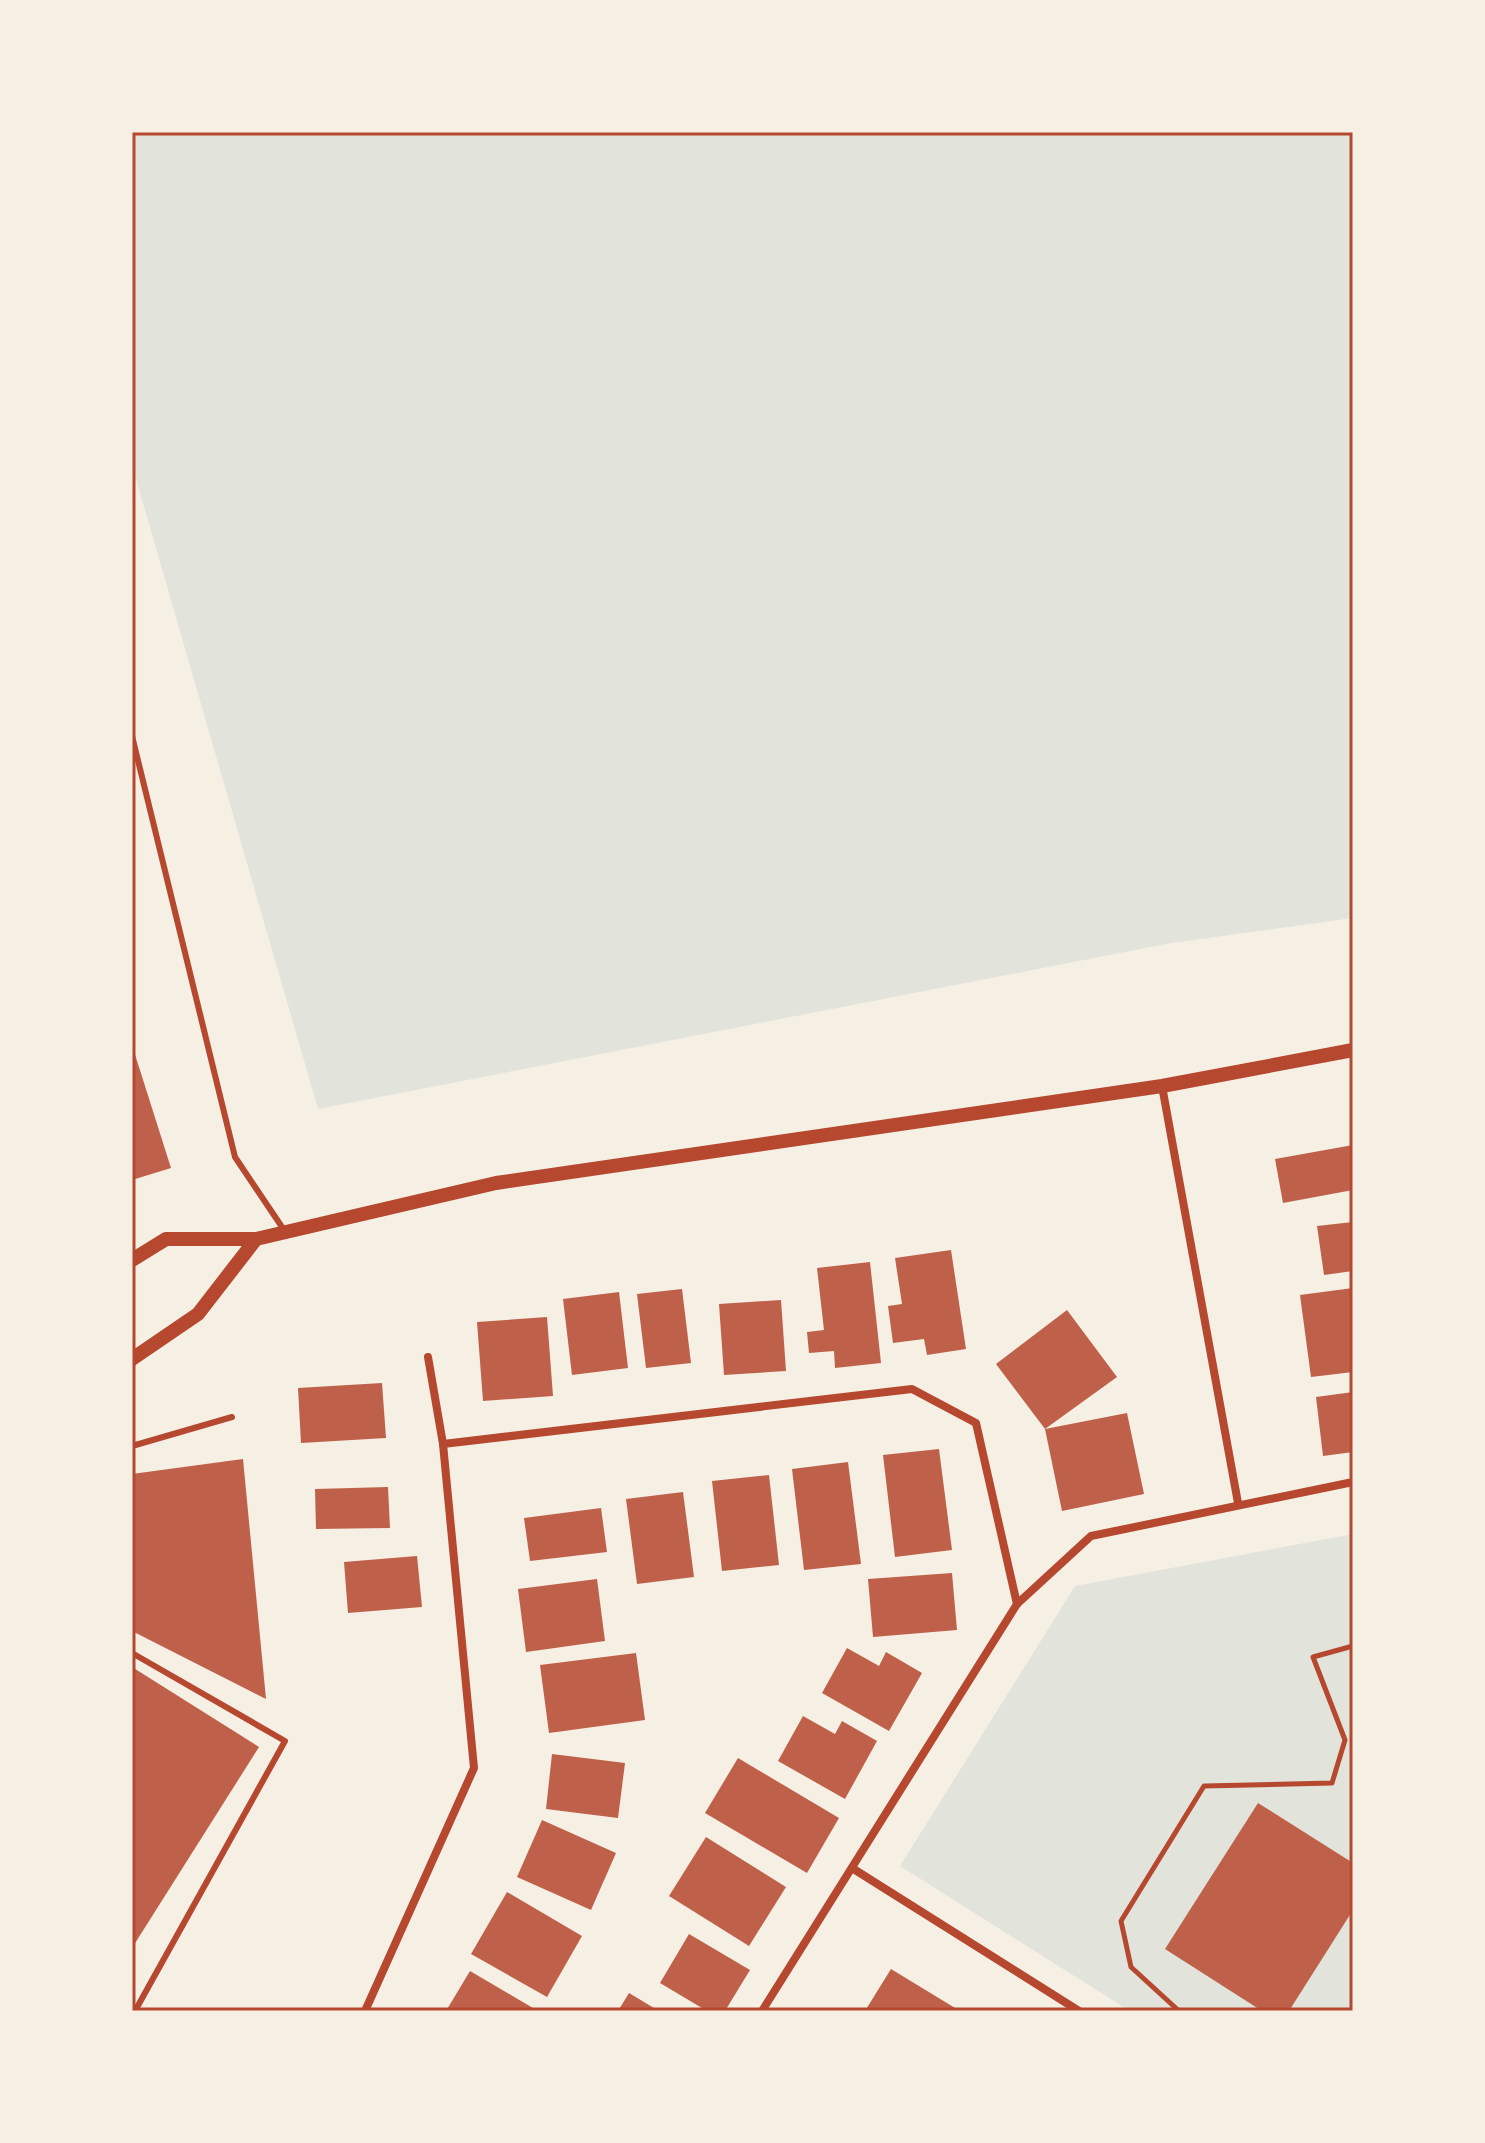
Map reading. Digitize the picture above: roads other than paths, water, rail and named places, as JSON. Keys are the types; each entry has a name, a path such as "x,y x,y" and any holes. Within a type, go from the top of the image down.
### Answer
{"street":[{"path":"132,1260 166,1239 256,1239 284,1230 496,1183 1162,1086 1353,1050"},
{"path":"1162,1086 1238,1503"},
{"path":"132,1359 198,1314 256,1239"},
{"path":"365,2011 474,1768 443,1444 428,1357"},
{"path":"443,1444 912,1389 976,1423 1017,1604"},
{"path":"762,2011 1017,1604 1091,1536 1238,1503 1353,1482"},
{"path":"852,1868 1079,2011"}],"lane":[{"path":"132,736 235,1157 284,1230"},
{"path":"132,1446 232,1417"},
{"path":"132,1653 285,1741 135,2011"}]}
